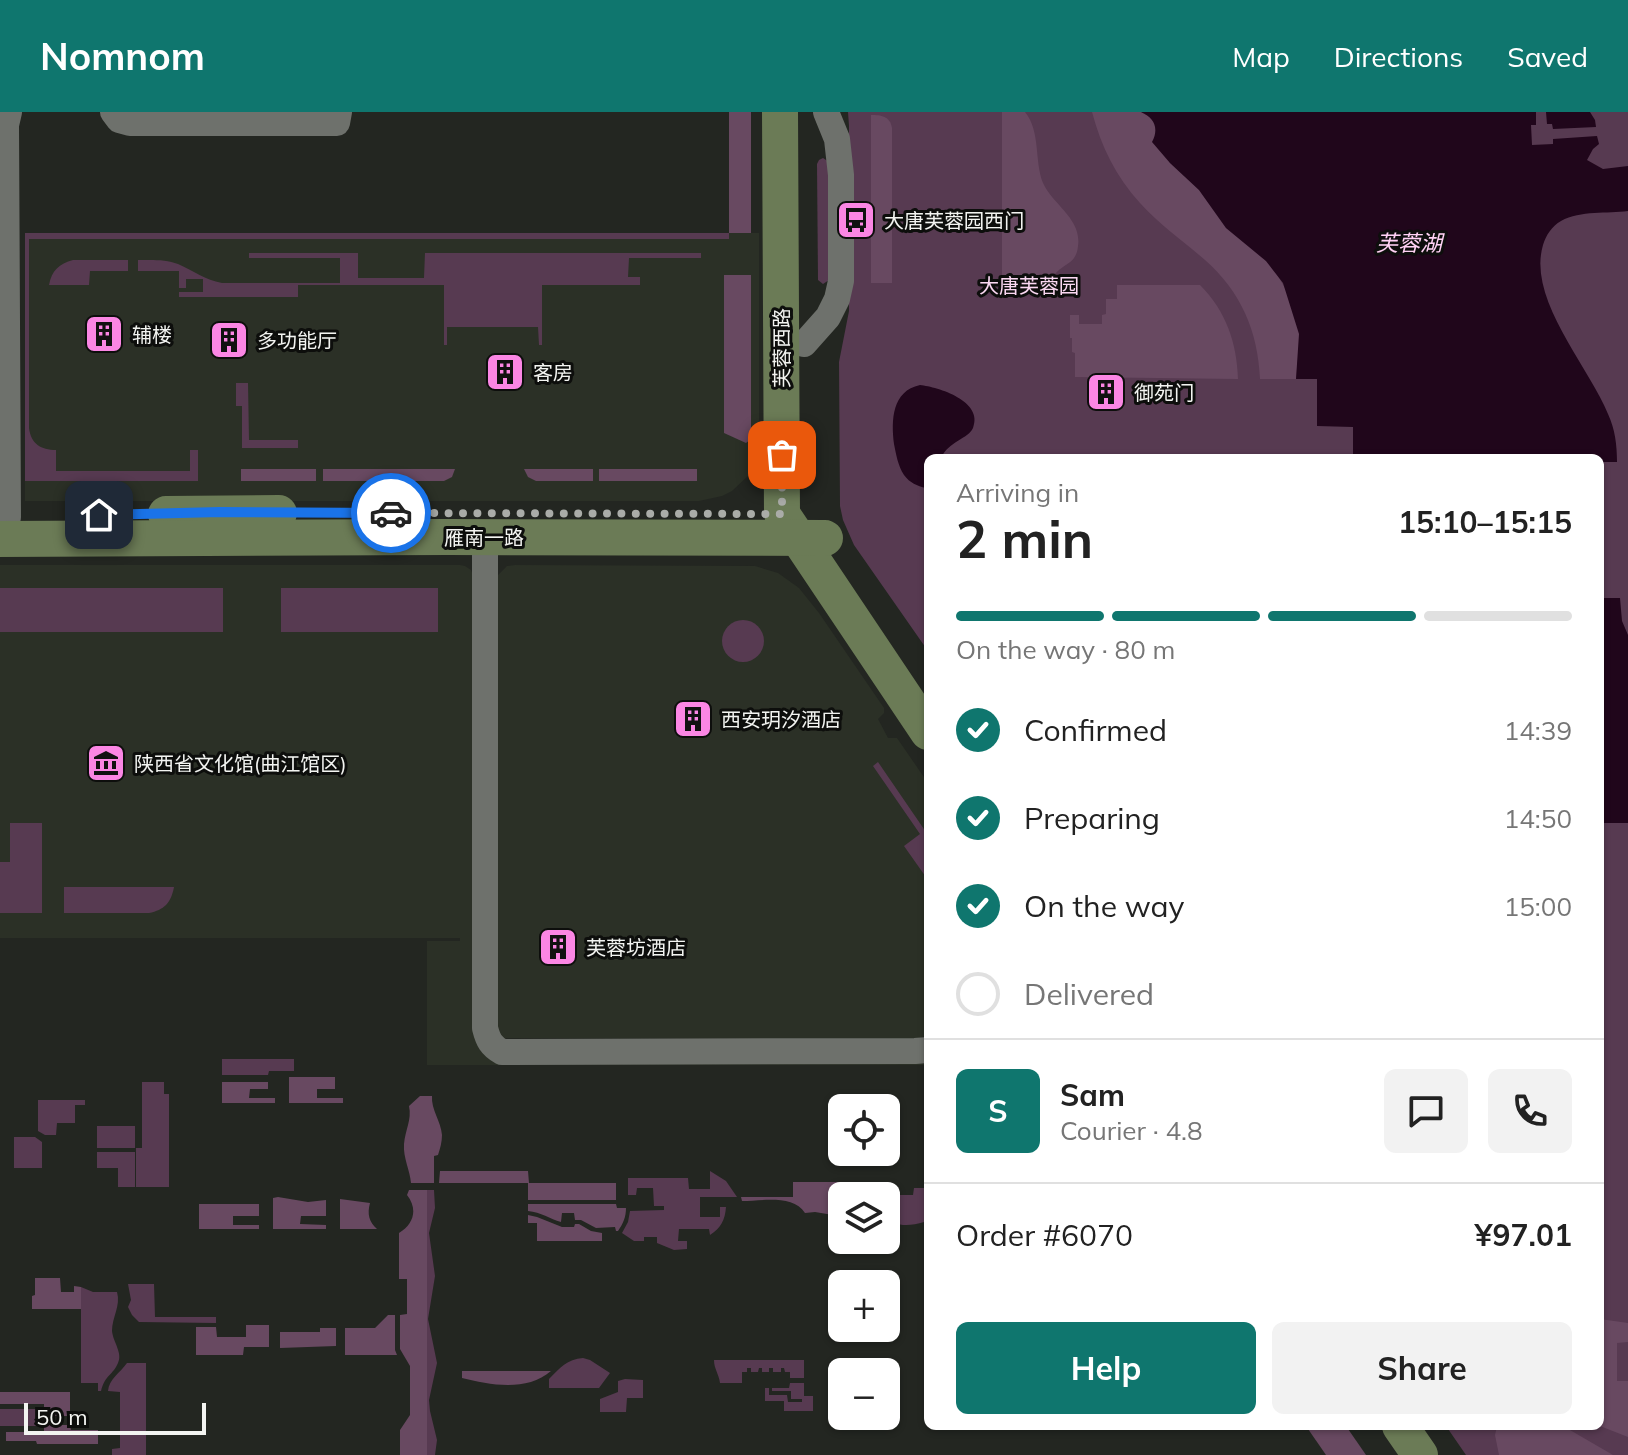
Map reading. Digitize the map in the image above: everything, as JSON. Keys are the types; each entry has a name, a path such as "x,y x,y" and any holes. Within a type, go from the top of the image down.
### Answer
{"main road":[{"name":"芙蓉西路","path":"780,112 803,526"},
{"name":"芙蓉西路","path":"803,112 803,526"},
{"name":"雁南一路","path":"3,524 220,512 803,526"},
{"name":"雁南一路","path":"3,524 485,537 803,526"},
{"path":"803,526 924,685"},
{"path":"803,526 924,725"},
{"path":"1403,1430 1420,1455"},
{"path":"1432,1430 1449,1455"}],"street":[{"path":"3,524 6,125 9,112"},
{"path":"113,112 119,120 130,123 337,123 339,112"},
{"path":"804,344 828,317 841,281 841,175 837,139 826,112"},
{"path":"485,537 485,1028 488,1040 502,1052 924,1050"}],"shaded area":[{"path":"729,112 751,112 751,233 729,233"},
{"path":"1002,112 1025,112 1033,128 1043,183 1076,228 1077,253 1057,271 1050,283 1002,283"},
{"path":"1092,112 1141,112 1152,118 1155,137 1170,163 1199,190 1226,228 1277,274 1287,292 1299,330 1296,379 1260,379 1256,345 1238,299 1218,272 1156,219 1131,193 1110,160"},
{"path":"871,115 887,119 892,128 892,283 871,283"},
{"path":"25,233 759,233 759,442 754,464 749,475 732,491 699,501 25,501"},
{"path":"724,275 751,275 751,439 746,443 724,433"},
{"path":"1117,285 1200,285 1217,306 1228,328 1238,379 1075,377 1070,315 1079,315 1079,324 1102,324 1106,299 1117,299"},
{"path":"241,469 316,469 316,481 241,481"},
{"path":"323,469 455,469 452,477 444,481 323,481"},
{"path":"524,469 593,469 593,481 536,481 528,477"},
{"path":"599,469 697,469 697,481 599,481"},
{"path":"0,565 460,565 471,570 474,577 478,1043 924,1065 427,1065 427,941 460,941 460,938 0,938"},
{"path":"507,566 755,566 778,573 799,588 884,708 878,719 888,738 897,738 924,777 924,1037 501,1038 496,1029 497,576"},
{"path":"289,1077 335,1077 335,1089 317,1089 317,1098 343,1098 343,1103 289,1103"},
{"path":"222,1082 268,1082 268,1089 250,1089 249,1098 275,1098 275,1103 222,1103"},
{"path":"420,1096 432,1096 441,1130 438,1155 434,1156 434,1183 411,1183 405,1154 409,1106"},
{"path":"440,1171 528,1171 529,1183 616,1183 616,1200 528,1200 528,1183 439,1183"},
{"path":"793,1182 828,1182 828,1214 805,1213 800,1207 785,1201 742,1201 741,1197 793,1197"},
{"path":"409,1190 427,1190 427,1455 400,1455 400,1430 410,1415 410,1366 400,1349 400,1315 407,1314 407,1279 399,1279 399,1233 413,1216 407,1195"},
{"path":"273,1198 308,1202 326,1200 326,1216 301,1216 300,1224 326,1225 326,1229 273,1229"},
{"path":"340,1199 370,1203 369,1218 377,1229 340,1229"},
{"path":"199,1204 259,1204 259,1216 233,1216 233,1225 259,1225 259,1229 199,1229"},
{"path":"528,1204 616,1204 617,1208 626,1208 626,1211 623,1223 616,1231 615,1227 596,1228 575,1220 574,1213 562,1213 561,1222 528,1211"},
{"path":"528,1215 562,1227 579,1224 602,1233 602,1241 537,1241 537,1223 528,1223"},
{"path":"35,1278 60,1278 61,1292 74,1292 74,1286 81,1287 81,1309 32,1309"},
{"path":"388,1315 395,1315 397,1355 345,1355 345,1328 375,1328"},
{"path":"1604,1320 1628,1323 1628,1342 1617,1343 1617,1381 1628,1381 1628,1437 1604,1428"},
{"path":"246,1325 269,1325 269,1347 244,1347 243,1355 196,1355 196,1327 216,1327 217,1337 246,1337"},
{"path":"320,1328 336,1328 336,1346 280,1348 280,1332 320,1332"},
{"path":"462,1371 551,1371 531,1382 508,1385 462,1378"},
{"path":"0,1392 70,1392 70,1416 44,1416 44,1404 0,1404"},
{"path":"44,1425 70,1425 71,1430 98,1430 98,1444 6,1441 6,1432 44,1432"},
{"path":"1309,1430 1349,1430 1366,1455 1326,1455"},
{"path":"1496,1430 1570,1430 1613,1455 1499,1455"}],"green space":[{"name":"大唐芙蓉园","path":"848,112 1628,112 1628,1455 1466,1455 1449,1430 1604,1430 1604,454 924,454 924,645 854,545 840,506 839,362 849,311"},
{"path":"823,158 829,162 829,280 823,284 818,280 817,164"},
{"path":"25,233 729,233 729,239 29,239 29,428 34,442 46,449 56,450 56,471 190,471 190,450 198,450 198,481 25,481"},
{"path":"249,253 358,253 358,278 424,278 425,253 701,253 701,258 629,258 628,277 640,277 640,285 542,285 542,345 539,345 538,327 447,327 447,345 444,345 444,285 298,285 298,297 179,297 179,292 203,292 203,279 186,279 186,288 179,288 179,271 138,271 138,260 158,260 178,264 222,283 340,283 340,258 249,258"},
{"path":"73,260 128,260 128,271 90,271 89,285 49,285 57,268"},
{"path":"236,383 248,383 249,440 298,440 298,448 242,448 242,406 236,406"},
{"path":"0,588 223,588 223,632 0,632"},
{"path":"281,588 438,588 438,632 281,632"},
{"path":"743,620 758,626 764,641 758,656 743,662 728,656 722,641 728,626"},
{"path":"878,762 924,829 924,874 904,846 920,834 873,766"},
{"path":"10,823 42,823 42,913 0,913 0,862 10,862"},
{"path":"64,887 174,887 166,905 149,913 64,913"},
{"path":"222,1059 294,1059 294,1071 269,1071 268,1075 222,1075"},
{"path":"142,1082 164,1082 164,1094 169,1094 169,1187 136,1187 136,1148 142,1148"},
{"path":"38,1100 85,1100 85,1105 75,1105 75,1123 57,1123 56,1135 45,1135 38,1131"},
{"path":"97,1126 135,1126 135,1148 97,1148"},
{"path":"14,1137 35,1137 42,1142 42,1168 14,1168"},
{"path":"97,1152 135,1152 135,1187 118,1187 118,1168 97,1168"},
{"path":"710,1171 726,1181 737,1197 700,1197 700,1217 720,1217 720,1207 726,1207 722,1223 710,1235 709,1229 679,1229 678,1241 687,1241 687,1249 674,1250 657,1243 657,1237 634,1241 622,1233 630,1211 664,1210 664,1206 654,1206 653,1188 637,1188 636,1195 628,1195 628,1178 688,1178 689,1189 710,1189"},
{"path":"914,1188 924,1188 924,1222 900,1224 900,1195 913,1195"},
{"path":"427,1190 434,1190 435,1208 429,1233 435,1276 428,1319 437,1363 429,1400 437,1440 435,1455 427,1455"},
{"path":"128,1284 154,1284 155,1317 216,1317 216,1323 139,1322 128,1307 131,1300"},
{"path":"81,1287 93,1292 117,1292 112,1331 119,1359 101,1391 98,1391 98,1383 81,1383"},
{"path":"583,1358 610,1373 599,1388 549,1388 549,1379 560,1368 572,1360"},
{"path":"714,1360 804,1360 804,1378 790,1378 790,1372 785,1372 784,1368 781,1372 773,1372 773,1368 769,1368 769,1372 762,1372 759,1368 758,1372 751,1372 751,1368 747,1368 747,1372 742,1372 742,1383 720,1383"},
{"path":"127,1363 146,1363 146,1455 112,1455 112,1449 120,1448 120,1392 108,1391"},
{"path":"643,1380 643,1398 627,1398 626,1412 600,1412 600,1399 618,1392 618,1381"},
{"path":"790,1383 804,1383 804,1396 813,1396 813,1411 784,1411 784,1401 765,1401 765,1388 769,1388 769,1395 787,1395 788,1402 802,1402 802,1399 791,1399 791,1391 772,1391 772,1388 789,1388"},
{"path":"0,1409 38,1409 38,1426 0,1426"}],"water":[{"name":"芙蓉湖","path":"1141,112 1536,112 1536,125 1531,125 1532,145 1553,144 1553,139 1597,136 1599,144 1587,160 1603,169 1628,166 1628,211 1585,214 1561,221 1546,238 1540,266 1551,309 1610,420 1617,462 1604,462 1604,454 1353,454 1353,427 1317,426 1317,379 1296,379 1299,334 1283,283 1266,261 1226,228 1199,190 1152,142 1155,133 1150,117"},
{"path":"1546,112 1590,112 1596,127 1553,129 1552,124 1547,124"},
{"path":"920,385 948,392 966,403 975,418 971,432 943,454 924,454 924,487 914,484 904,475 894,444 895,408 911,388"},
{"path":"1604,598 1620,598 1622,621 1628,635 1628,823 1604,823"}],"way so far":[{"path":"391,513 782,514 782,455"}],"place":[{"name":"大唐芙蓉园西门","path":"856,220"},
{"name":"辅楼","path":"104,334"},
{"name":"多功能厅","path":"229,340"},
{"name":"客房","path":"505,372"},
{"name":"御苑门","path":"1106,392"},
{"name":"西安玥汐酒店","path":"693,719"},
{"name":"陕西省文化馆(曲江馆区)","path":"106,763"},
{"name":"芙蓉坊酒店","path":"558,947"}],"route":[{"path":"99,515 391,513"}]}
